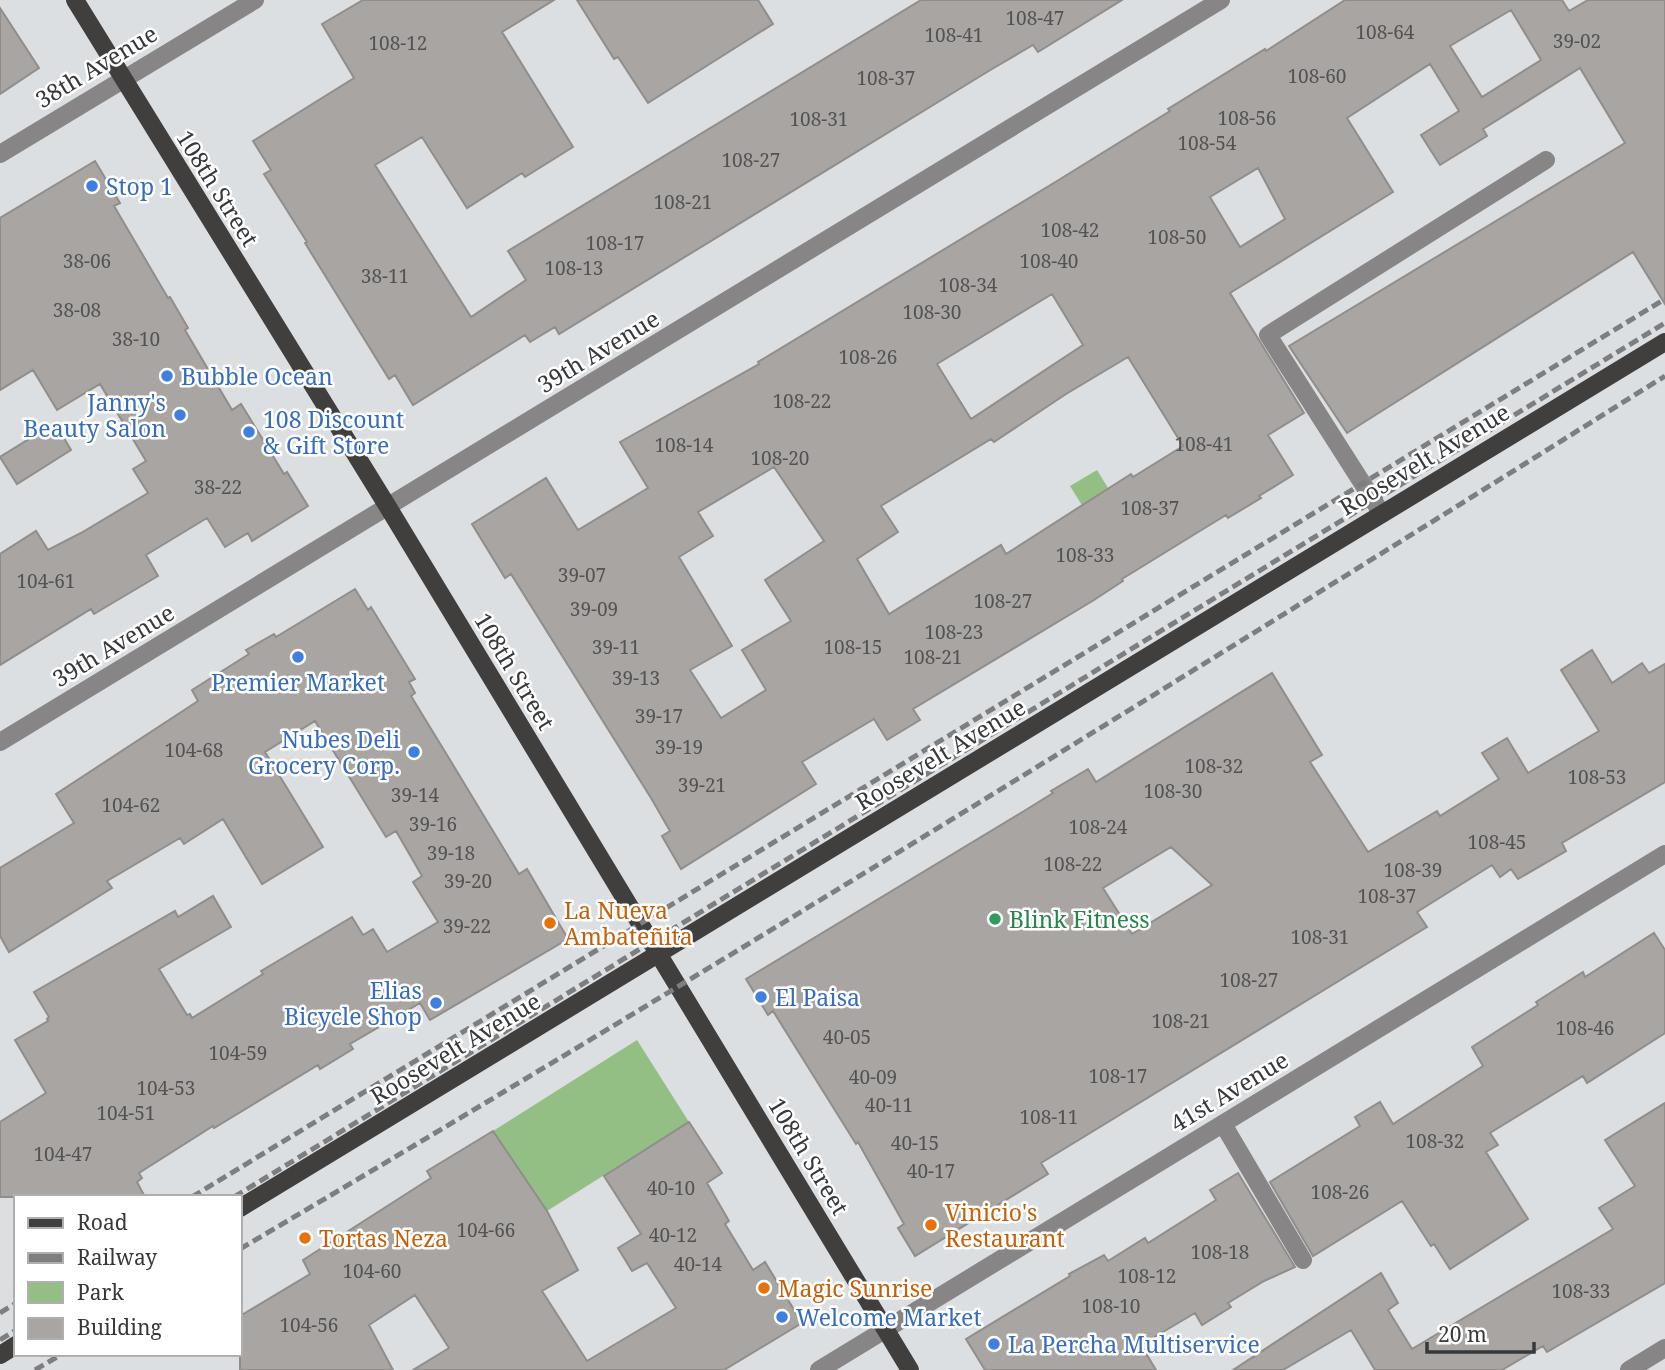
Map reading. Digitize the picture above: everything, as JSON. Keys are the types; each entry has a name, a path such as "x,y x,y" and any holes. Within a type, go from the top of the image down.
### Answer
{"main road":[{"name":"108th Street","path":"75,0 388,507 909,1370"},
{"name":"Roosevelt Avenue","path":"242,1207 1665,342"}],"street":[{"name":"38th Avenue","path":"0,154 255,0"},
{"name":"39th Avenue","path":"0,742 1221,0"},
{"path":"1382,514 1269,335 1546,160"},
{"name":"41st Avenue","path":"819,1370 1665,854"},
{"path":"1223,1124 1303,1260"},
{"path":"1629,1370 1665,1348"}],"green space":[{"path":"1097,470 1152,560 1126,576 1070,486"},
{"path":"637,1040 689,1122 547,1211 493,1131"}],"building":[{"path":"363,0 554,0 502,32 573,147 525,177 522,173 467,208 422,137 375,165 471,317 526,280 508,251 921,0 1122,0 1038,52 1033,45 992,69 559,334 555,327 530,342 525,335 413,405 395,375 389,379 305,243 307,242 264,174 271,170 253,141 354,78 322,24"},
{"path":"577,0 758,0 773,24 648,103 618,57 614,59"},
{"path":"1345,0 1562,0 1569,11 1588,0 1665,0 1665,304 1633,252 1347,433 1289,346 1625,143 1580,68 1483,129 1487,136 1440,165 1421,135 1459,111 1430,64 1347,118 1393,192 1230,293 1304,413 1268,435 1293,475 1259,496 1261,498 1228,518 1226,515 1122,579 1123,581 1094,600 913,709 920,720 887,740 874,719 802,762 816,784 681,869 662,836 670,831 651,798 511,574 505,578 472,524 546,478 578,530 648,488 620,442 759,364 758,362 1170,111 1168,109 1265,49 1266,51","holes":["1511,10 1541,60 1482,97 1450,46","1258,168 1285,219 1240,247 1210,197","1052,294 1083,345 971,419 937,364","1128,357 1183,446 1133,477 1131,474 1006,554 1001,545 889,614 857,559 898,532 881,506 991,439 994,442","774,467 824,541 765,580 791,621 742,650 766,690 721,718 690,670 732,646 679,557 713,536 698,512"]},
{"path":"0,8 39,68 0,94"},
{"path":"95,161 120,203 114,206 188,328 185,330 232,410 241,404 284,474 287,472 308,506 252,541 248,533 225,547 207,518 146,555 158,576 94,614 91,609 0,665 0,554 36,531 48,550 148,493 133,469 146,461 100,384 57,410 33,370 0,390 0,218"},
{"path":"55,423 71,450 17,484 0,457"},
{"path":"355,589 368,610 371,607 415,679 409,682 415,693 411,696 519,874 527,869 568,939 430,1020 420,1003 350,1044 353,1049 320,1069 318,1065 214,1128 213,1126 139,1173 142,1178 137,1182 144,1195 0,1197 0,1122 46,1093 15,1040 48,1021 49,1017 34,992 175,911 178,917 213,896 231,927 159,969 187,1015 190,1014 192,1018 263,974 261,971 352,917 363,935 373,929 387,952 438,922 413,882 422,876 396,831 386,837 315,721 265,752 323,847 262,884 223,819 184,844 180,838 107,881 112,888 9,952 0,936 0,868 74,823 56,794 198,701 192,690 249,654 246,650 274,634 276,637"},
{"path":"1592,650 1612,683 1642,663 1649,673 1665,664 1665,782 1562,843 1566,851 1518,879 1511,869 1500,877 1492,865 1417,912 1427,927 1041,1163 1048,1174 915,1256 898,1228 904,1224 858,1142 856,1144 773,1011 768,1015 746,979 1024,811 1088,769 1096,782 1272,673 1322,755 1310,762 1368,852 1437,811 1440,816 1499,779 1482,753 1507,738 1528,773 1599,731 1561,670","holes":["1171,847 1212,885 1132,934 1103,888"]},
{"path":"1654,933 1665,950 1665,1033 1587,1083 1583,1076 1490,1133 1498,1145 1486,1152 1528,1219 1450,1269 1434,1244 1431,1246 1402,1201 1313,1256 1270,1182 1360,1126 1355,1117 1380,1102 1393,1124 1483,1066 1472,1047 1538,1005 1536,1002 1583,972 1585,977"},
{"path":"1665,1103 1665,1283 1547,1352 1543,1346 1502,1370 1375,1370 1351,1330 1283,1370 1233,1370 1381,1273 1398,1303 1388,1310 1412,1349 1613,1229 1599,1208 1635,1186 1605,1140"},
{"path":"689,1122 722,1173 707,1183 729,1221 725,1224 753,1270 765,1262 802,1323 724,1370 413,1370 449,1348 415,1295 369,1325 393,1370 240,1370 242,1315 310,1274 303,1260 431,1178 427,1171 493,1131 547,1211 578,1270 542,1291 587,1361 676,1308 647,1263 632,1271 618,1248 641,1234 604,1176"},
{"path":"1238,1173 1295,1267 1264,1281 1228,1303 1231,1307 1202,1325 1195,1313 1141,1345 1156,1370 985,1370 966,1339 1104,1255 1108,1261 1145,1238 1148,1243 1216,1200 1210,1190"}],"railway":[{"path":"195,1195 1665,299"},
{"path":"237,1195 1665,323"},
{"path":"242,1248 955,817 1665,376"},
{"path":"0,1313 14,1304"},
{"path":"0,1340 14,1331"},
{"path":"35,1370 59,1356"}],"place":[{"name":"Stop 1","path":"92,186"},
{"name":"Bubble Ocean","path":"167,376"},
{"name":"Janny's Beauty Salon","path":"180,415"},
{"name":"108 Discount & Gift Store","path":"249,432"},
{"name":"Premier Market","path":"298,657"},
{"name":"Nubes Deli Grocery Corp.","path":"414,752"},
{"name":"Blink Fitness","path":"995,919"},
{"name":"La Nueva Ambateñita","path":"550,923"},
{"name":"El Paisa","path":"761,997"},
{"name":"Elias Bicycle Shop","path":"436,1003"},
{"name":"Vinicio's Restaurant","path":"931,1225"},
{"name":"Tortas Neza","path":"305,1238"},
{"name":"Magic Sunrise","path":"764,1288"},
{"name":"Welcome Market","path":"782,1317"},
{"name":"La Percha Multiservice","path":"994,1344"}]}
